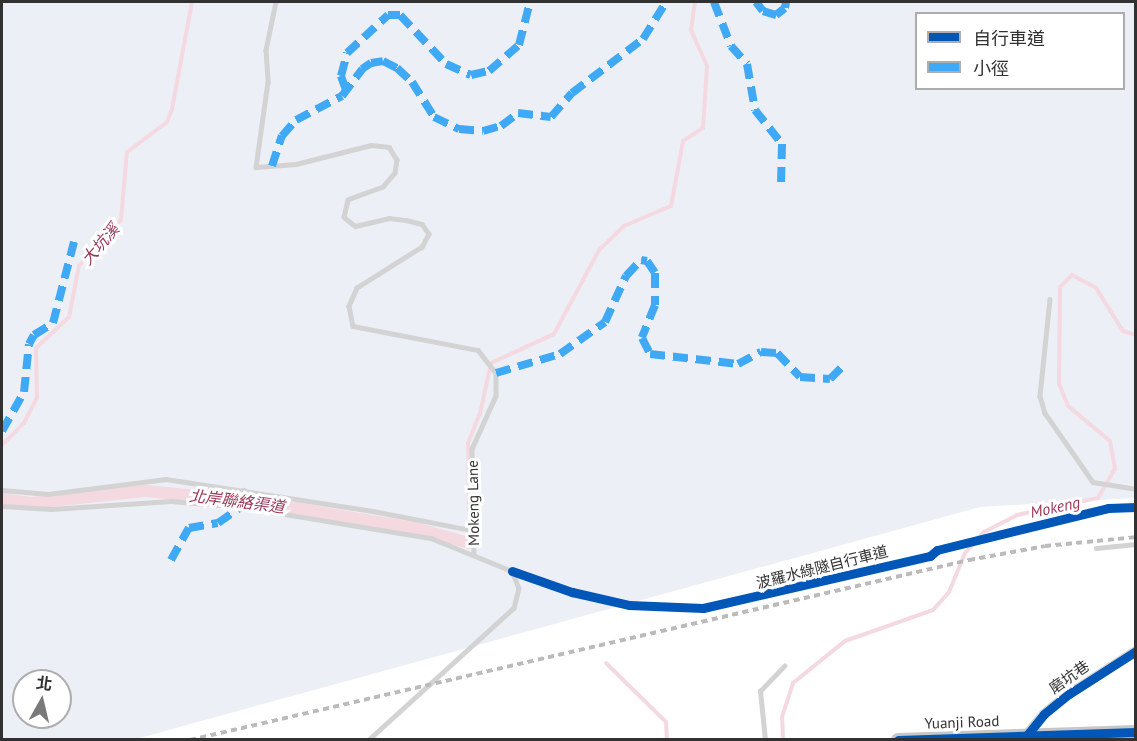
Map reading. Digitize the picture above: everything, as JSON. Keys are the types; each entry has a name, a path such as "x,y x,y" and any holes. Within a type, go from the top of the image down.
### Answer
{"main road":[{"name":"Yuanji Road","path":"898,740 1136,732"}],"street":[{"name":"磨坑巷","path":"1025,737 1044,714 1070,694 1136,651"}],"lane":[{"name":"Mokeng Lane","path":"276,2 266,51 268,82 256,168 296,164 371,145 389,147 397,160 395,173 383,187 348,200 345,217 355,226 388,218 406,220 422,224 429,234 422,247 357,288 349,306 353,326 478,350 496,372 496,396 472,449 476,531 474,554 513,571 519,588 518,603 369,740"},
{"path":"1050,299 1040,396 1061,440 1093,482 1136,489"},
{"path":"2,490 48,494 166,479 244,490 476,531"},
{"path":"241,507 244,490"},
{"path":"2,506 51,509 171,501 241,507 431,538 474,554"},
{"path":"1096,548 1136,544"},
{"path":"765,740 760,691 784,666"}],"shaded area":[{"path":"2,2 1135,2 1135,498 980,507 136,739 2,739"}],"waterway":[{"name":"大坑溪","path":"2,445 24,423 37,397 36,348 69,317 79,266 121,220 127,152 167,122 172,109 192,2"},
{"path":"469,511 468,443 480,414 491,363 554,334 599,250 624,226 671,206 683,141 703,128 707,66 691,30 695,2"},
{"name":"Mokeng","path":"783,740 782,717 793,683 845,641 933,610 949,592 965,553 984,532 1017,515 1098,498 1115,469 1110,441 1068,406 1059,384 1060,287 1072,275 1096,288 1123,331 1136,335"},
{"name":"北岸聯絡渠道","path":"2,499 31,503 145,491 253,501 415,528 469,543"},
{"path":"606,663 666,722 667,740"}],"railway":[{"path":"190,740 969,560 1045,546 1136,537"}],"marked path":[{"path":"346,90 341,76 347,53 388,15 400,15 446,64 471,75 489,71 519,45 530,2"},
{"path":"272,166 282,136 296,120 342,96 362,69 371,63 383,61 397,68 412,82 434,117 459,129 483,131 501,126 518,113 551,117 572,93 643,39 666,2"},
{"path":"714,2 731,46 747,64 755,110 782,144 781,184"},
{"path":"756,2 763,11 776,15 785,8 786,2"},
{"path":"2,431 24,392 29,344 34,335 53,323 74,242"},
{"path":"496,373 560,354 605,322 626,276 641,260 647,261 655,273 655,305 642,338 650,354 738,364 761,352 777,353 800,377 830,379 841,368"},
{"path":"171,560 189,528 218,523 241,507"}],"cycle path":[{"name":"波羅水綠隧自行車道","path":"512,571 572,592 629,605 703,608 930,556 937,550 1108,508 1136,507"},
{"path":"1023,740 1044,714 1069,694 1136,651"},
{"path":"898,740 1136,732"}]}
